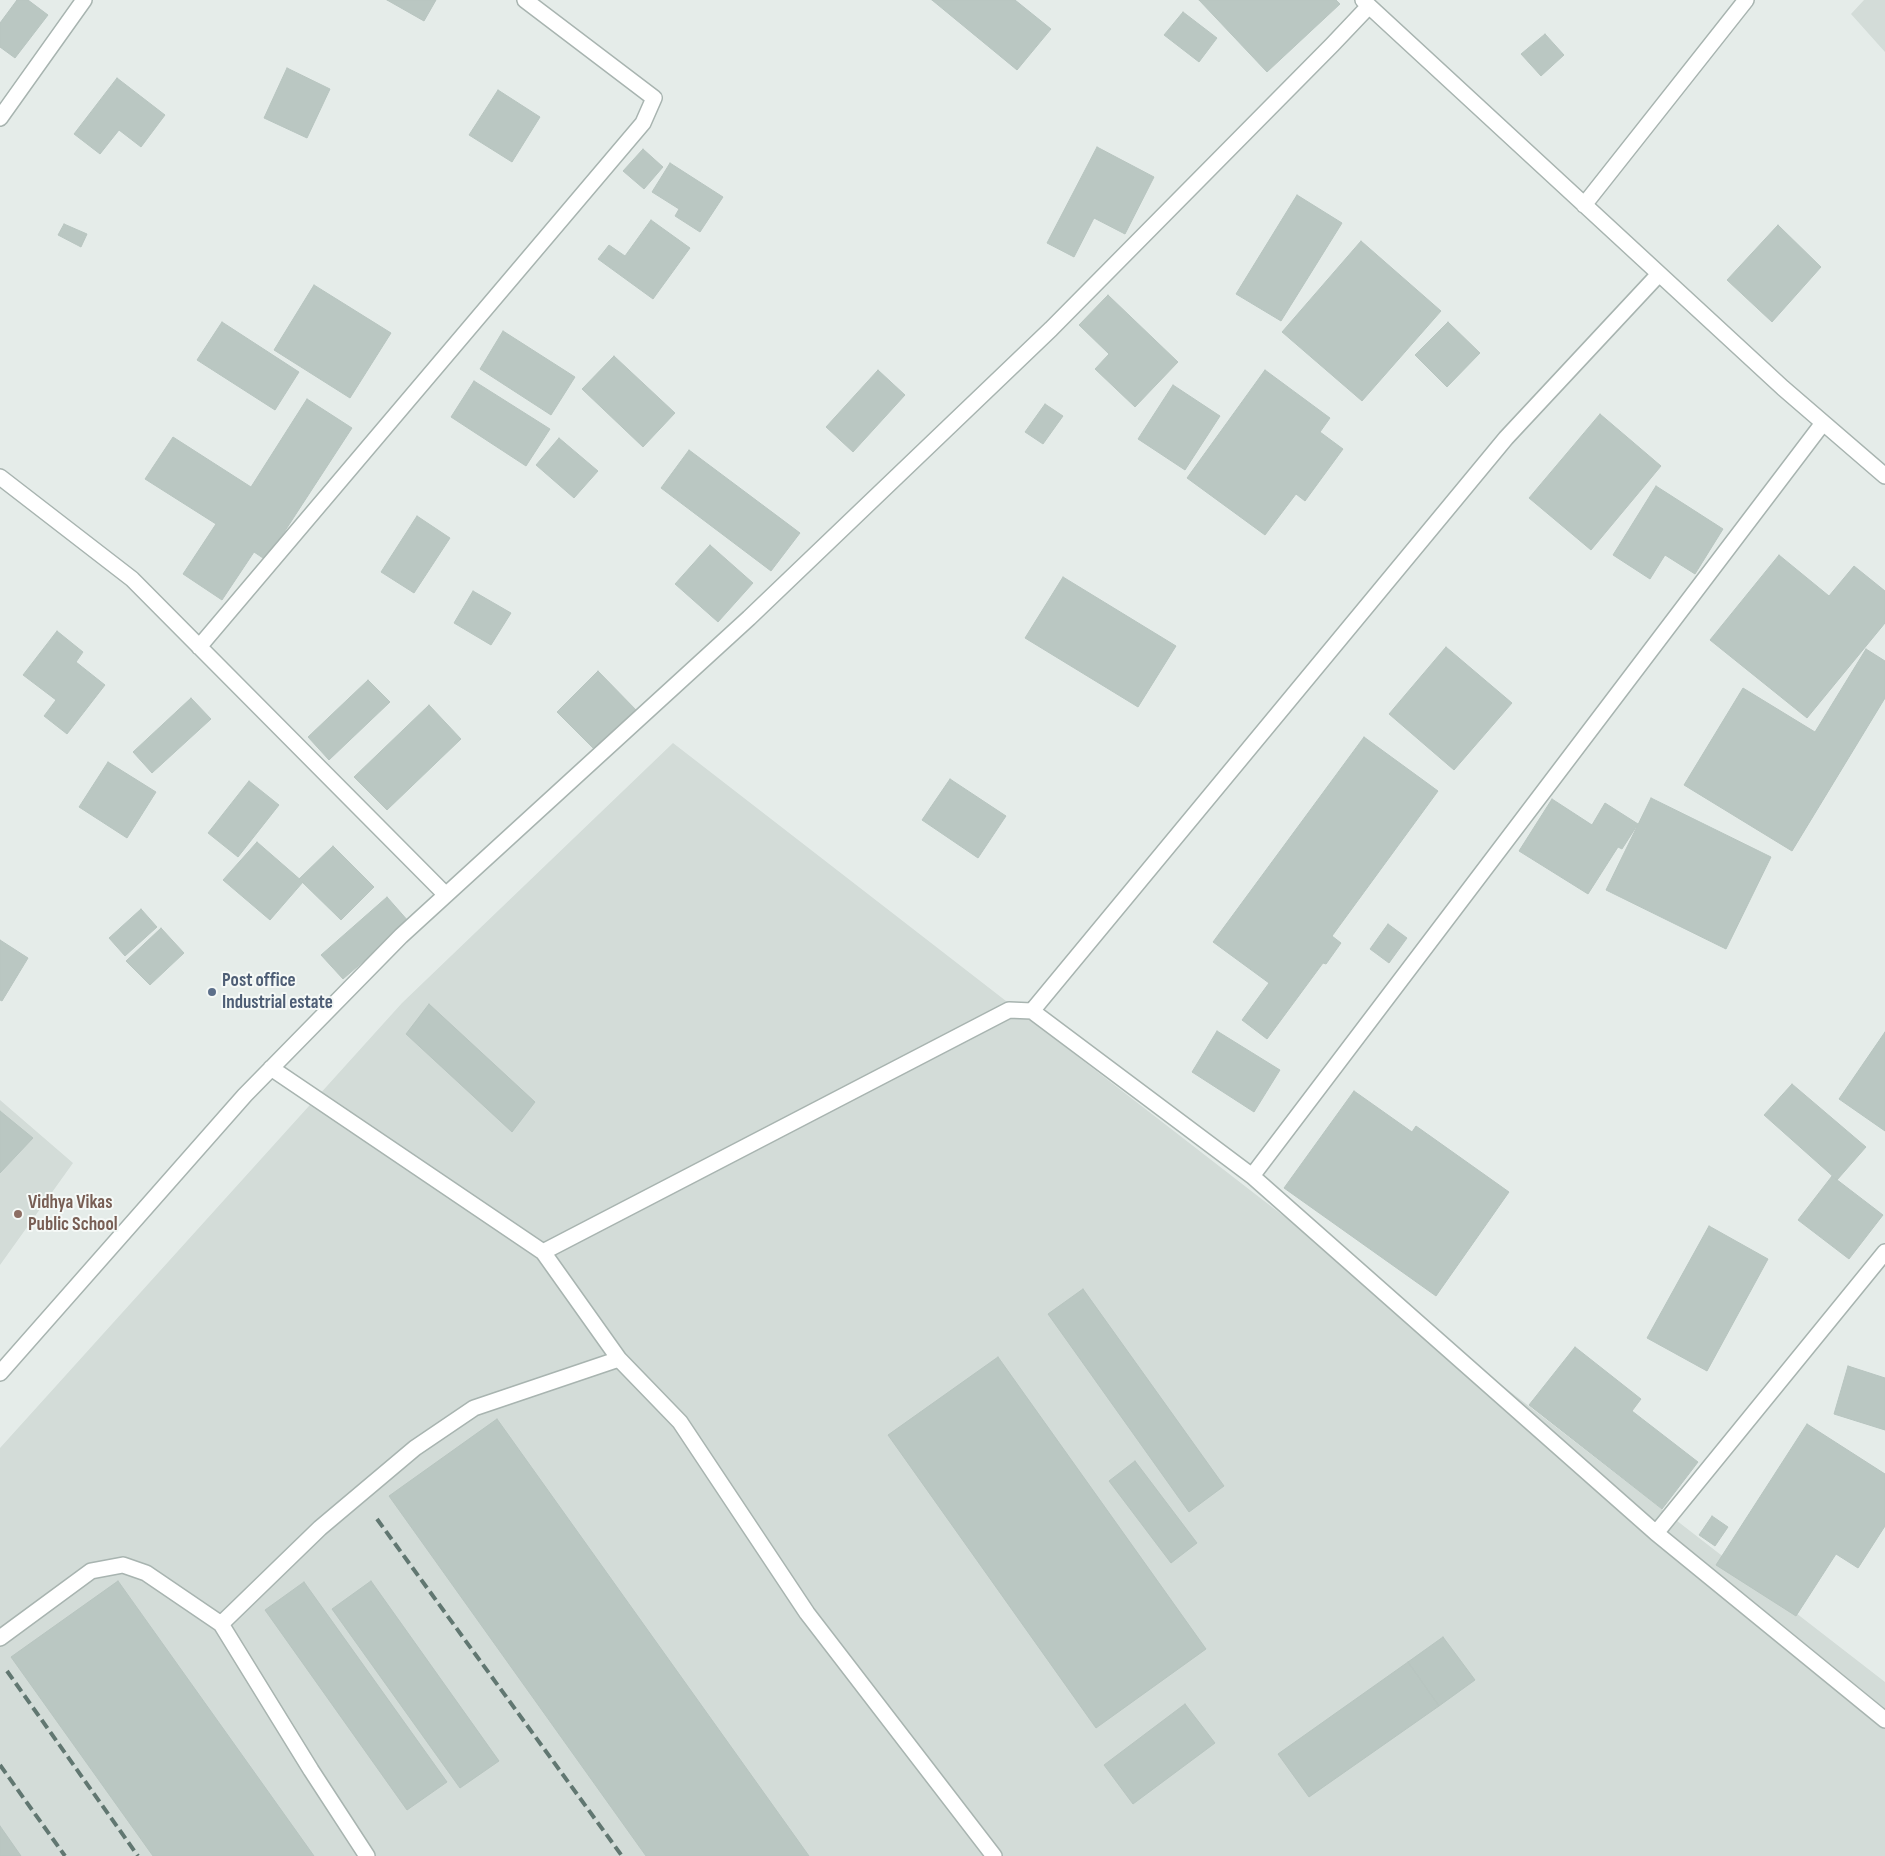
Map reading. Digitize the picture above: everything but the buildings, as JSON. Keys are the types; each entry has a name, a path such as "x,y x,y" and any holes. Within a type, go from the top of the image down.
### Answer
{"street":[{"path":"2,111 84,0"},
{"path":"199,647 644,122 654,98 525,0"},
{"path":"1584,205 1746,0"},
{"path":"0,1373 272,1068 401,936 749,618 1044,336 1366,3 1659,274 1885,476"},
{"path":"1032,1011 1506,438 1659,274"},
{"path":"1252,1176 1823,422"},
{"path":"0,476 132,579 446,895"},
{"path":"543,1252 1009,1010 1032,1011 1252,1176 1656,1534 1885,1720"},
{"path":"272,1068 543,1252 619,1358 680,1422 807,1613 994,1856"},
{"path":"1656,1534 1885,1252"},
{"path":"221,1624 320,1528 415,1448 467,1413 500,1399 619,1358"},
{"path":"0,1638 90,1572 123,1565 146,1573 221,1624 367,1856"}],"shaded area":[{"path":"1864,0 1885,0 1885,52 1851,14"},
{"path":"673,743 1885,1682 1885,1856 0,1856 0,1448 402,1003"},
{"name":"Vidhya Vikas Public School","path":"0,1100 73,1163 0,1265"}],"railway":[{"path":"377,1519 622,1856"},
{"path":"7,1671 138,1856"},
{"path":"0,1765 65,1856"}],"place":[{"name":"Post office Industrial estate","path":"212,992"},
{"name":"Vidhya Vikas Public School","path":"18,1214"}]}
